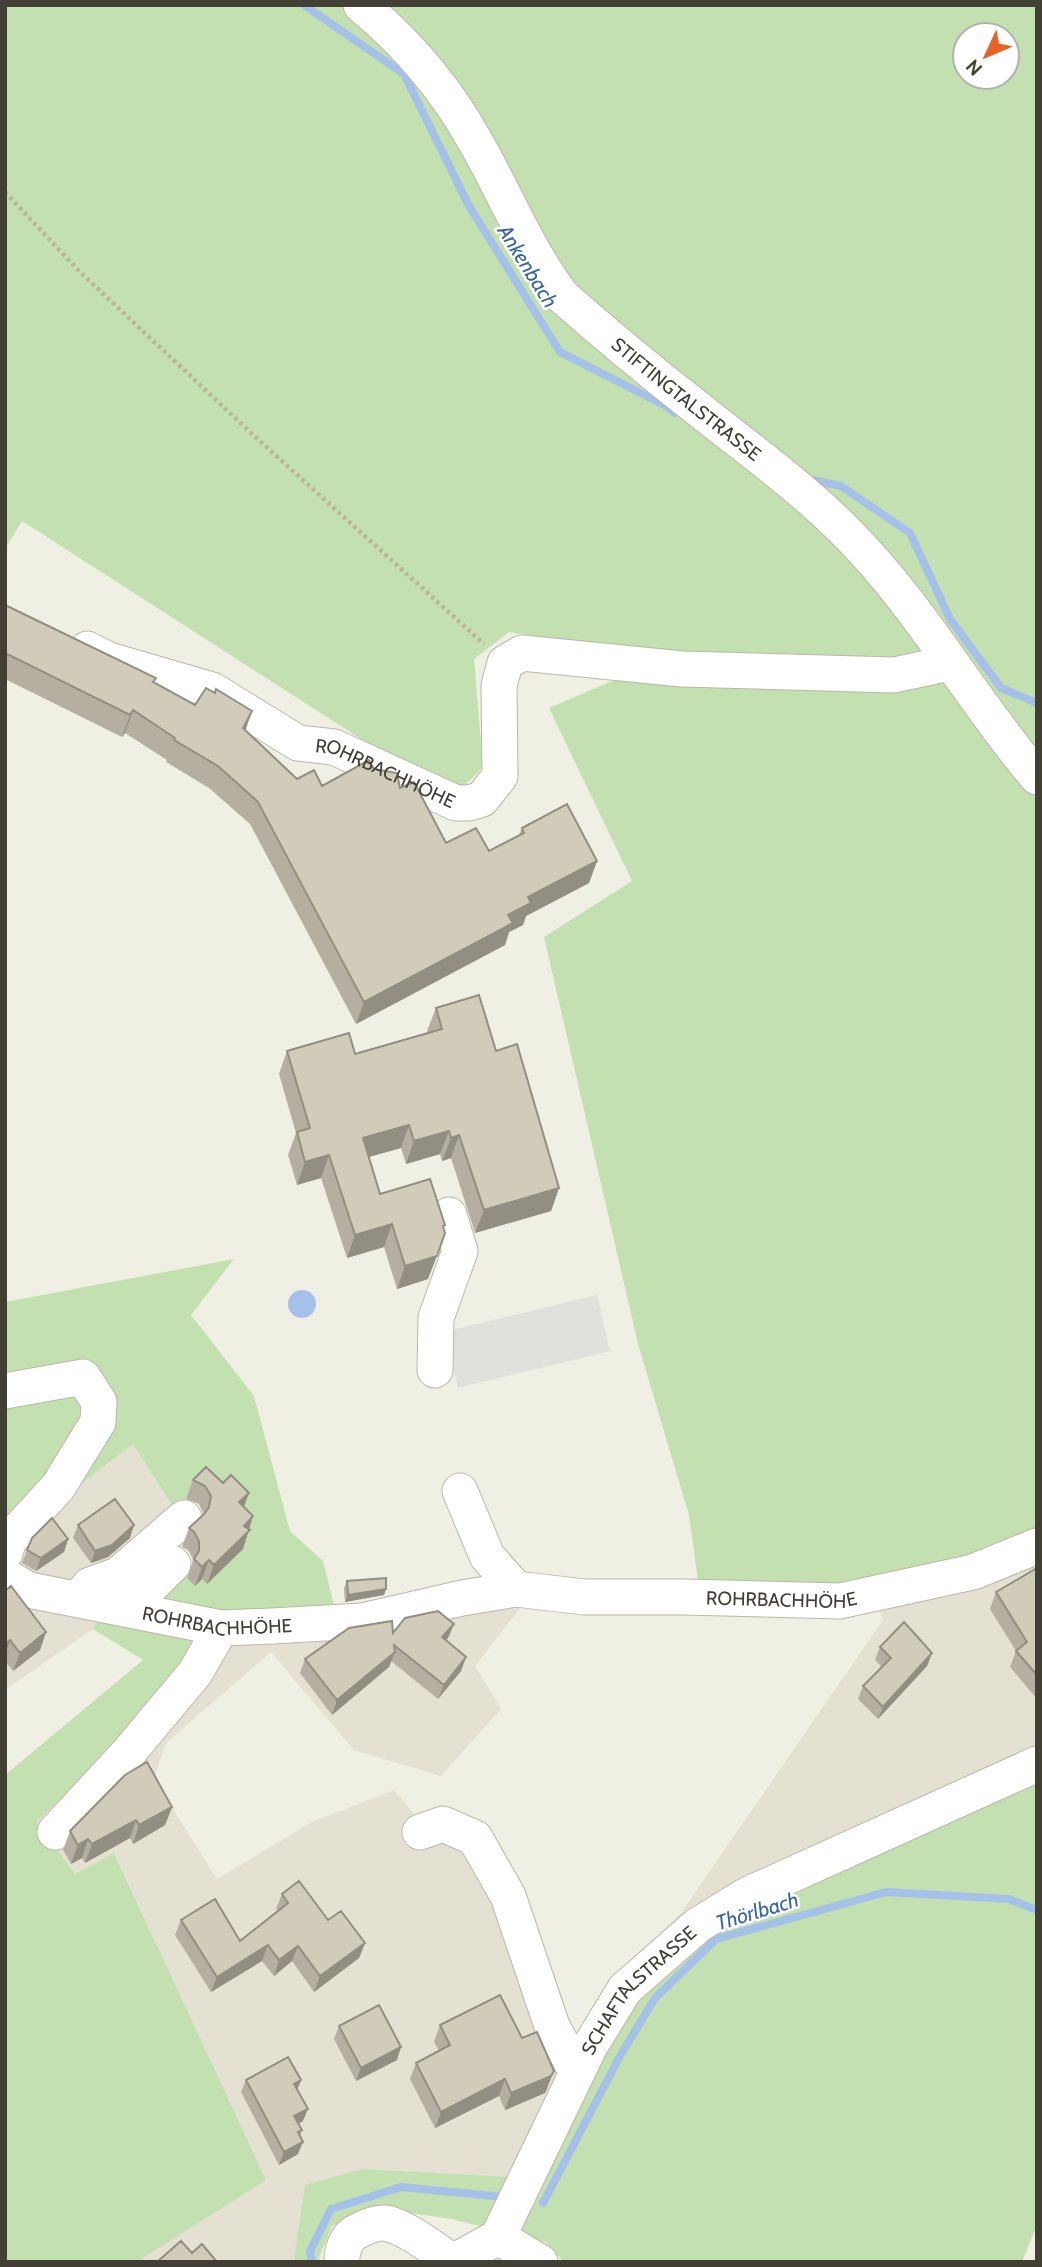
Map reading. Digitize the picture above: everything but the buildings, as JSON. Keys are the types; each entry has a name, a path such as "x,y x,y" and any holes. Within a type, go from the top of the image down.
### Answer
{"street":[{"name":"STIFTINGTALSTRASSE","path":"361,5 414,54 450,103 475,140 516,223 545,273 562,296 754,452 843,529 917,614 950,663 1037,777"},
{"name":"ROHRBACHHÖHE","path":"64,637 109,660 212,690 298,743 334,747 456,803 470,803 482,799 500,776 499,686 505,663"},
{"path":"505,663 522,653 682,669 894,674 950,663"},
{"path":"435,1370 436,1318 460,1251 449,1215"},
{"path":"5,1391 83,1377 99,1402 98,1422 58,1487 9,1540 5,1553"},
{"path":"460,1491 487,1556 516,1589"},
{"path":"78,1599 90,1585 118,1575 184,1518"},
{"name":"ROHRBACHHÖHE","path":"5,1576 29,1590 221,1628 362,1621 462,1598 516,1589 584,1597 840,1601 973,1572 1037,1546"},
{"path":"128,1609 173,1564"},
{"path":"55,1832 129,1752 195,1673 221,1628"},
{"name":"SCHAFTALSTRASSE","path":"498,2237 590,2046 625,1989 698,1925 747,1895 1037,1764"},
{"path":"420,1832 443,1824 475,1838 508,1896 552,2026 578,2073"},
{"path":"342,2262 341,2255 350,2235 372,2224 386,2223 424,2242 453,2262 498,2237 540,2262"}],"path":[{"path":"5,192 79,271 251,433 505,663"}],"shaded area":[{"path":"597,1295 610,1351 458,1388 443,1332"},
{"path":"133,1444 175,1510 112,1588 93,1629 5,1690 5,1543"},
{"path":"1037,1560 1037,1781 542,2180 363,2169 295,2251 295,2262 137,2262 265,2180 115,1854 75,1875 37,1821 195,1656 335,1609 521,1607 475,1666 501,1709 441,1776 354,1750 271,1652 166,1743 154,1779 217,1879 310,1823 394,1790 417,1818 447,1813 565,2033 578,2032 605,1988 681,1913 883,1620 878,1607"}],"green space":[{"path":"5,5 1037,5 1037,1560 702,1611 689,1515 638,1344 544,937 632,881 549,708 668,657 509,632 474,659 483,767 461,789 386,755 22,521 5,549"},
{"path":"234,1259 191,1315 254,1396 290,1531 323,1561 335,1609 217,1611 142,1723 37,1821 75,1874 114,1853 266,2180 137,2262 5,2262 5,1775 143,1660 93,1629 112,1588 164,1554 195,1585 202,1579 208,1584 216,1502 199,1486 175,1510 133,1444 5,1543 5,1302"},
{"path":"1037,1782 1037,2225 1022,2262 564,2262 546,2242 451,2219 378,2208 332,2226 319,2258 320,2262 295,2262 305,2185 363,2169 512,2177 625,2008 678,1952 778,1897"}],"water":[{"path":"302,1290 312,1294 316,1304 312,1314 302,1318 292,1314 288,1304 292,1294"}],"waterway":[{"name":"Ankenbach","path":"304,5 404,74 469,206 560,352 675,413"},
{"name":"Ankenbach","path":"807,479 841,486 910,533 950,619 1001,688 1037,703"},
{"name":"Thörlbach","path":"543,2203 620,2056 655,1998 716,1939 886,1892 1009,1899 1037,1910"},
{"name":"Thörlbach","path":"312,2262 310,2251 331,2209 401,2187 504,2197"}]}
